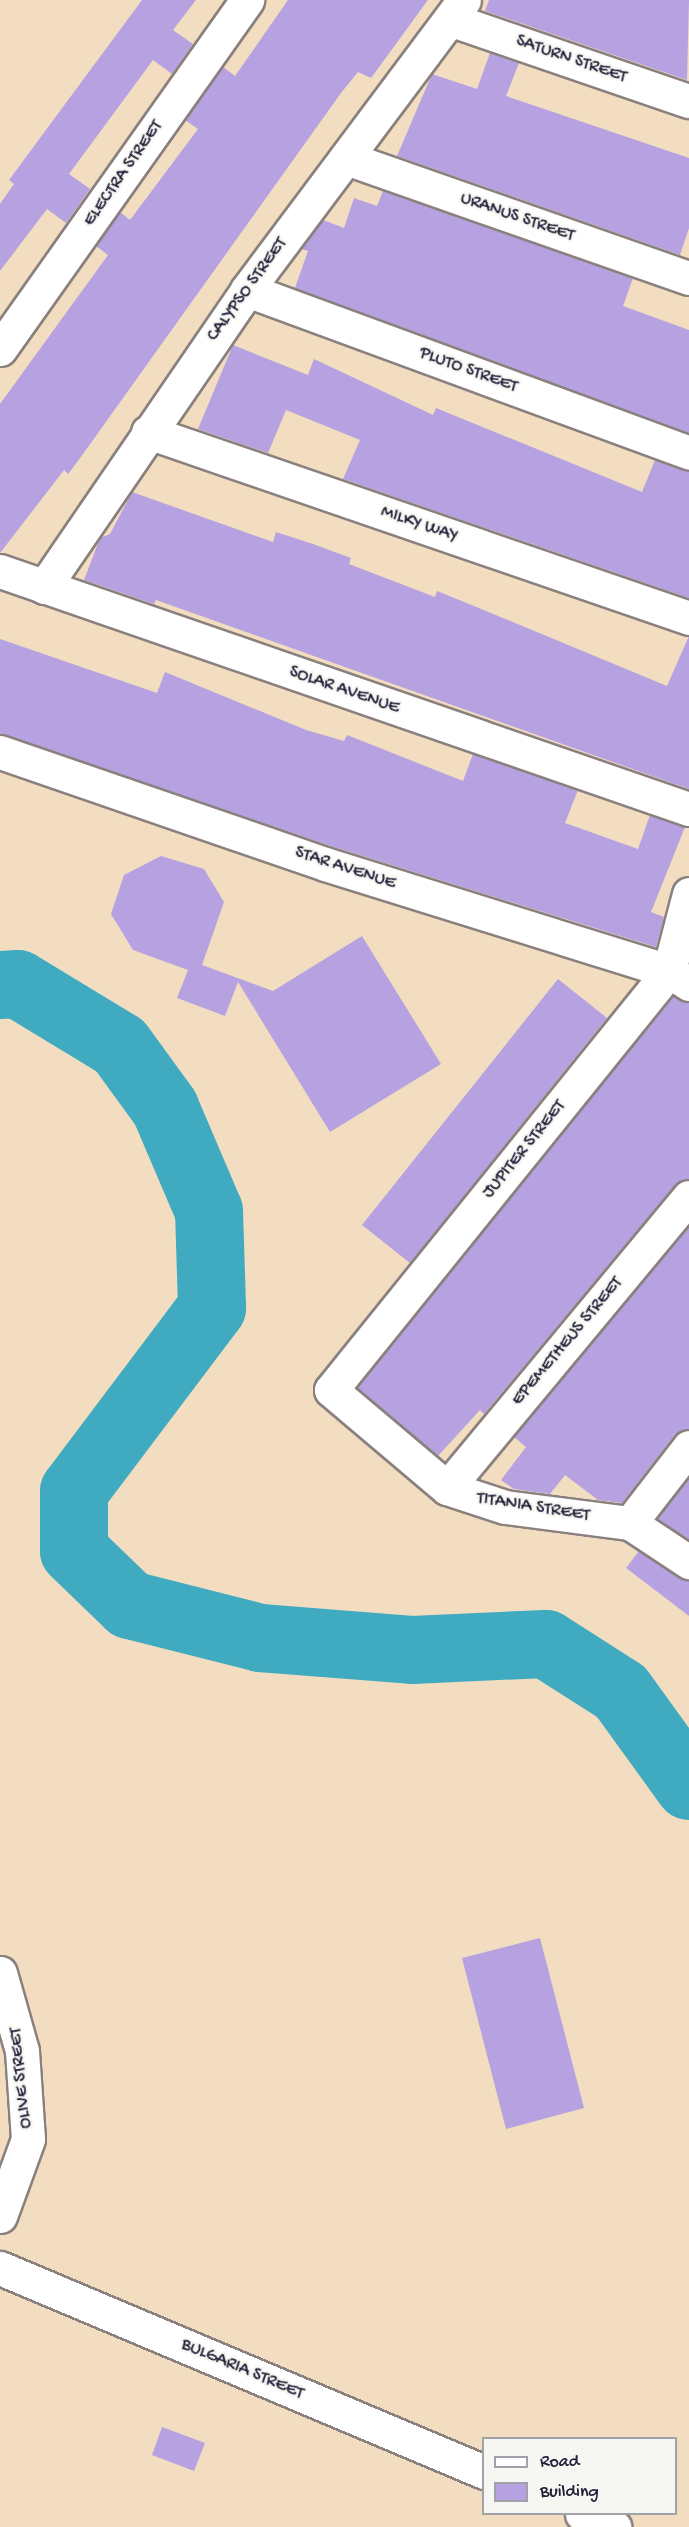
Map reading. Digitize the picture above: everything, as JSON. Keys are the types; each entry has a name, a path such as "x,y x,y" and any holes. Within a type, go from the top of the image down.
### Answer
{"street":[{"name":"ELECTRA STREET","path":"0,349 247,0"},
{"name":"SATURN STREET","path":"458,10 689,101"},
{"name":"CALYPSO STREET","path":"44,587 247,290 458,10"},
{"name":"URANUS STREET","path":"346,158 689,278"},
{"name":"PLUTO STREET","path":"247,290 689,453"},
{"name":"MILKY WAY","path":"148,432 689,618"},
{"name":"SOLAR AVENUE","path":"0,571 689,809"},
{"name":"STAR AVENUE","path":"0,752 325,864 679,978"},
{"name":"JUPITER STREET","path":"331,1390 679,978 689,894"},
{"name":"EPEMETHEUS STREET","path":"447,1488 689,1197"},
{"name":"TITANIA STREET","path":"331,1390 447,1488 505,1507 630,1523 689,1562"},
{"path":"630,1523 689,1447"},
{"name":"OLIVE STREET","path":"0,1973 22,2051 28,2139 0,2216"},
{"name":"BULGARIA STREET","path":"0,2268 482,2472"},
{"path":"584,2515 614,2527"}],"building":[{"path":"142,0 196,0 173,30 193,44 172,74 153,60 69,174 90,189 66,223 47,209 0,271 0,204 14,184 9,180"},
{"path":"288,0 428,0 371,78 358,72 341,93 78,461 68,474 64,470 0,553 0,404 108,255 96,246 120,212 130,220 198,129 185,120 223,67 235,76"},
{"path":"489,0 689,0 687,80 485,11"},
{"path":"490,53 519,63 506,96 689,158 689,228 680,255 397,156 432,74 477,89"},
{"path":"383,191 633,278 623,306 689,330 689,433 295,288 308,251 301,249 323,220 344,228 354,198 377,206"},
{"path":"233,345 308,375 314,359 433,415 436,408 642,492 655,460 689,471 689,598 343,479 360,440 286,410 268,453 198,429"},
{"path":"132,492 273,542 276,532 313,544 351,558 349,564 435,597 437,591 667,686 689,636 689,789 156,600 154,604 84,580 100,538 110,534"},
{"path":"0,639 157,693 165,672 306,730 344,741 347,735 463,781 473,754 578,790 565,823 638,849 650,815 685,827 651,912 664,917 656,947 331,846 0,734"},
{"path":"161,856 204,869 224,902 202,965 273,991 362,936 441,1064 330,1132 238,982 225,1016 177,998 188,970 133,950 111,914 124,875"},
{"path":"558,979 607,1018 410,1263 362,1225"},
{"path":"673,996 689,1003 689,1179 675,1185 484,1414 480,1410 438,1456 357,1388"},
{"path":"689,1226 689,1429 674,1436 622,1503 598,1500 565,1475 550,1494 514,1489 501,1480 526,1447 514,1437"},
{"path":"689,1478 689,1540 657,1519"},
{"path":"639,1551 689,1581 689,1616 626,1568"},
{"path":"540,1938 584,2108 506,2129 462,1958"},
{"path":"162,2427 205,2443 194,2471 152,2455"}],"waterway":[{"path":"0,985 18,984 120,1046 165,1108 209,1211 212,1308 74,1491 74,1551 130,1605 260,1638 412,1650 546,1644 621,1692 689,1786"}]}
